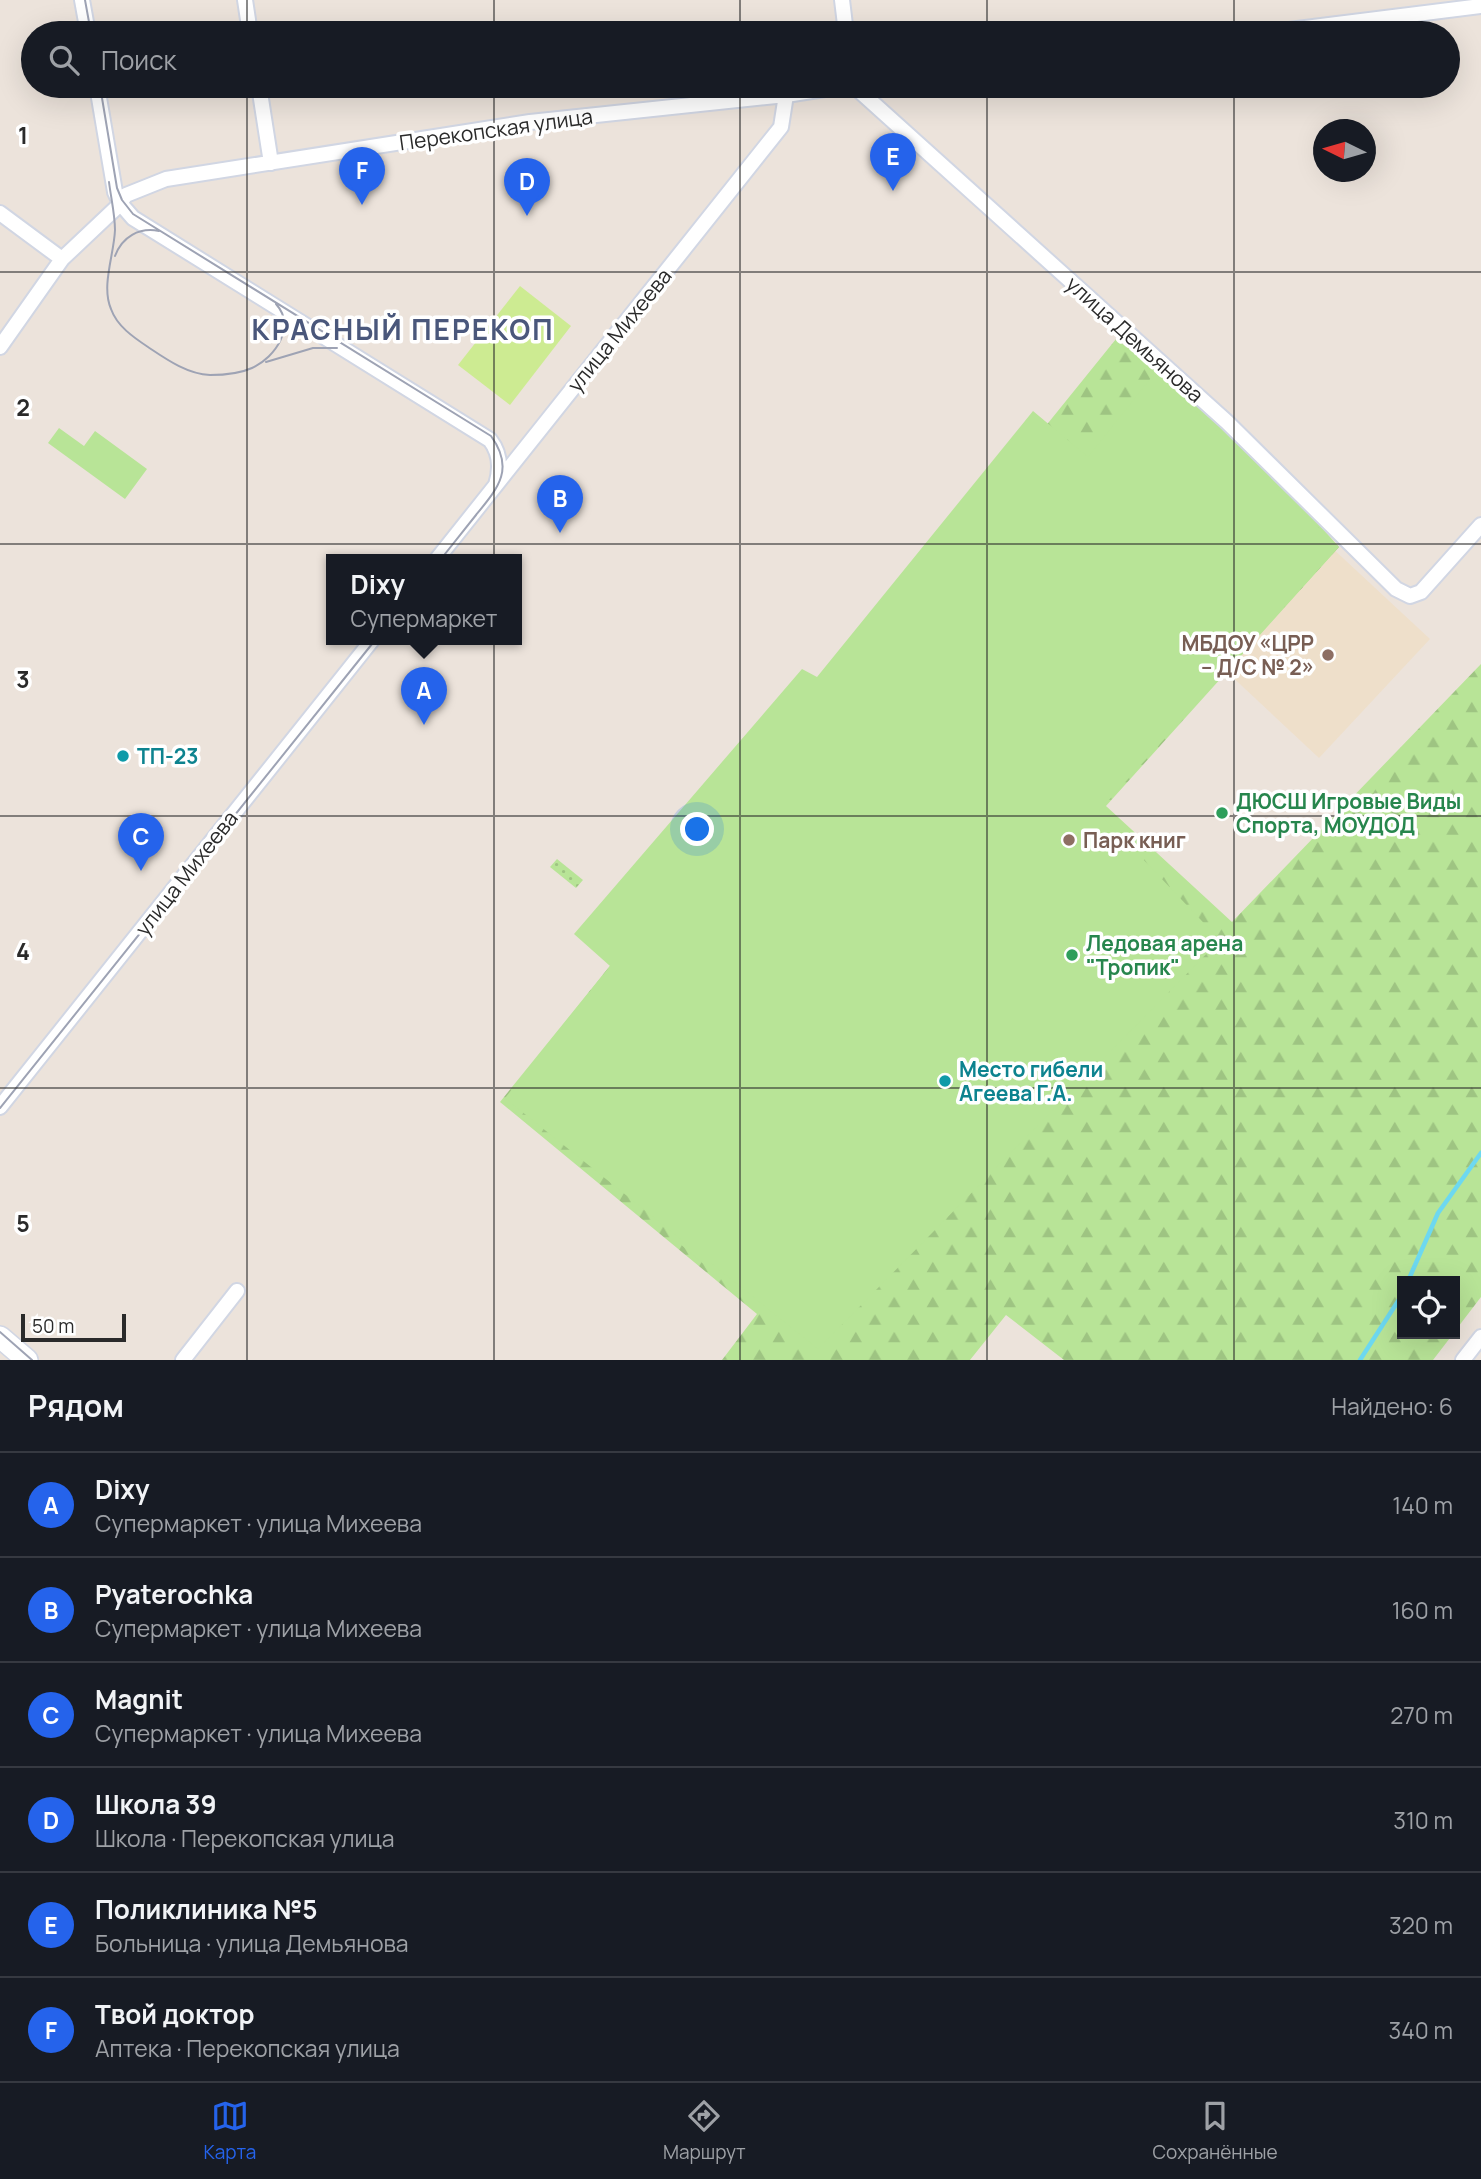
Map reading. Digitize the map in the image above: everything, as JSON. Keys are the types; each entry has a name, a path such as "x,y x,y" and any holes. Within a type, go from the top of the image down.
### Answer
{"street":[{"path":"82,0 86,21"},
{"path":"245,0 248,21"},
{"path":"842,0 845,21"},
{"path":"1361,21 1481,6"},
{"path":"99,98 118,206 133,218 490,440 499,457 496,485"},
{"path":"261,98 271,163"},
{"name":"Перекопская улица","path":"0,347 62,259 118,206 126,195 166,179 530,122 758,98"},
{"name":"улица Михеева","path":"441,554 781,127 786,98"},
{"name":"улица Демьянова","path":"867,98 1227,422 1396,589 1410,596 1421,592 1481,525"},
{"path":"0,213 62,259"},
{"name":"улица Михеева","path":"0,1108 368,645"},
{"path":"183,1360 237,1291"},
{"path":"0,1337 27,1360"},
{"path":"1463,1360 1481,1337"}],"shaded area":[{"name":"МБДОУ «ЦРР – Д/С № 2»","path":"1330,546 1430,639 1319,758 1227,672"}],"green space":[{"path":"520,286 571,326 510,405 458,365"},
{"path":"1116,339 1227,422 1339,547 1106,806 1232,922 1481,664 1481,1297 1460,1324 1460,1276 1397,1276 1397,1339 1449,1339 1433,1360 1064,1360 1006,1315 970,1360 722,1360 757,1314 500,1102"},
{"path":"1155,373 1339,547 1098,812 1220,940 818,1349 711,1263 707,1267 679,1243 682,1240 505,1098 610,966 574,934 802,669 817,677 1033,411 1088,457"},
{"path":"59,428 84,446 95,431 147,469 125,499 48,443"},
{"path":"557,859 583,880 576,888 550,867"}],"waterway":[{"path":"1410,1276 1438,1213 1481,1153"},
{"path":"1360,1360 1397,1303"}],"tram line":[{"path":"85,0 89,21"},
{"path":"102,98 117,188 133,214 491,436 502,458 501,478 491,496 445,554"},
{"path":"109,182 115,230 108,300 117,321 126,331 169,361 193,372 210,375 243,371 261,363 280,340 284,322 276,304"},
{"path":"115,256 122,244 132,235 159,231"},
{"path":"266,362 313,348 337,348"},
{"path":"0,1108 371,645"},
{"path":"0,1332 32,1360"}],"place":[{"name":"Поликлиника №5","path":"893,191"},
{"name":"Твой доктор","path":"362,205"},
{"name":"Школа 39","path":"527,216"},
{"name":"Pyaterochka","path":"560,533"},
{"name":"МБДОУ «ЦРР – Д/С № 2»","path":"1328,655"},
{"name":"Dixy","path":"424,725"},
{"name":"ТП-23","path":"123,756"},
{"name":"ДЮСШ Игровые Виды Спорта, МОУДОД","path":"1222,813"},
{"name":"Парк книг","path":"1069,840"},
{"name":"Magnit","path":"141,871"},
{"name":"Ледовая арена \"Тропик\"","path":"1072,955"},
{"name":"Место гибели Агеева Г.А.","path":"945,1081"}],"district":[{"name":"КРАСНЫЙ ПЕРЕКОП","path":"403,329"}]}
